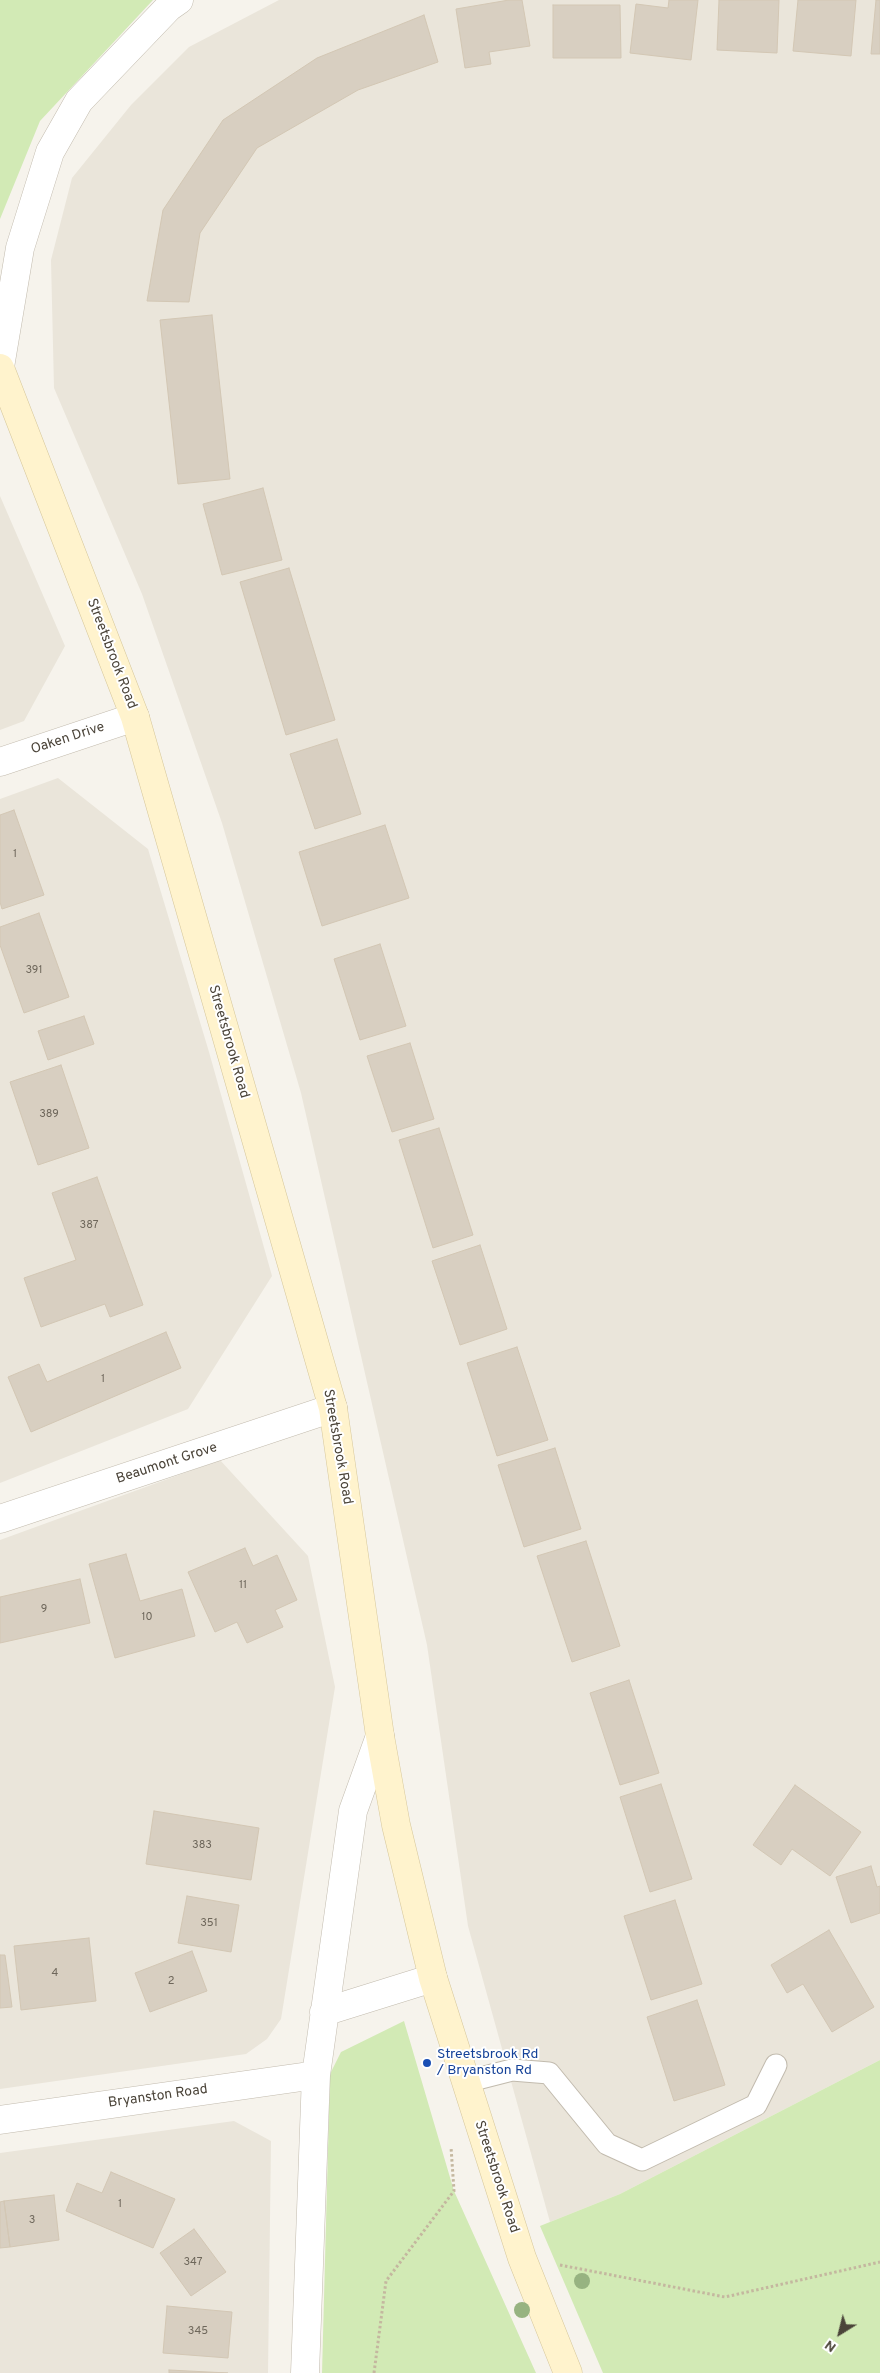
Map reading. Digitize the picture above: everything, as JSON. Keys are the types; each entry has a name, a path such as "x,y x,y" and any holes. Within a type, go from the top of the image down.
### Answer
{"main road":[{"name":"Streetsbrook Road","path":"0,367 135,717 334,1408 380,1736 396,1825 433,1978 522,2258 568,2373"}],"street":[{"path":"0,367 20,248 50,152 80,101 169,7 179,0"},
{"name":"Oaken Drive","path":"0,762 135,717"},
{"name":"Beaumont Grove","path":"0,1519 334,1408"},
{"name":"Streetsbrook Road","path":"305,2373 316,2075 353,1811 380,1736"},
{"path":"324,2012 433,1978"},
{"name":"Bryanston Road","path":"0,2120 316,2075"}],"lane":[{"path":"465,2082 512,2070 549,2073 607,2144 642,2160 756,2105 776,2066"}],"path":[{"path":"374,2373 386,2281 454,2191 451,2143"},
{"path":"522,2258 725,2297 880,2262"}],"shaded area":[{"path":"279,0 880,0 880,2060 620,2194 550,2222 468,1926 427,1645 301,1093 222,823 142,594 54,388 51,260 72,178 131,105 189,47"},
{"path":"0,496 65,646 24,721 0,730"},
{"path":"58,778 148,849 209,1052 272,1276 188,1409 0,1483 0,799"},
{"path":"220,1460 308,1556 335,1687 281,2019 267,2039 246,2054 0,2089 0,1540"},
{"path":"234,2121 271,2141 268,2373 0,2373 0,2153"}],"green space":[{"path":"0,0 153,0 40,121 0,219"},
{"path":"404,2021 454,2191 536,2373 322,2373 330,2074 341,2052"},
{"path":"880,2060 880,2373 603,2373 540,2226 620,2194"}],"building":[{"path":"509,0 522,0 530,46 489,52 491,64 465,68 456,9"},
{"path":"669,0 698,0 691,60 630,53 636,4 668,8"},
{"path":"719,0 779,0 777,53 717,50"},
{"path":"798,0 856,0 851,56 793,51"},
{"path":"876,0 880,0 880,54 871,54"},
{"path":"553,5 620,5 621,58 553,58"},
{"path":"424,15 438,62 358,90 257,148 200,233 189,302 147,301 163,210 223,120 317,58"},
{"path":"212,315 230,479 178,484 160,320"},
{"path":"263,488 282,560 222,575 203,504"},
{"path":"289,568 335,720 286,735 240,582"},
{"path":"337,739 361,814 315,829 290,754"},
{"path":"14,810 44,895 2,909 0,902 0,815"},
{"path":"385,825 409,898 322,926 299,852"},
{"path":"39,913 69,997 24,1013 0,945 0,927"},
{"path":"380,944 406,1026 360,1040 334,959"},
{"path":"84,1016 94,1044 48,1060 38,1031"},
{"path":"410,1043 434,1119 392,1132 367,1056"},
{"path":"61,1065 89,1148 38,1165 10,1082"},
{"path":"439,1128 473,1235 433,1248 399,1140"},
{"path":"97,1177 143,1305 110,1317 105,1304 41,1327 24,1278 76,1260 52,1193"},
{"path":"480,1245 507,1329 460,1345 432,1261"},
{"path":"166,1332 181,1368 31,1432 8,1377 39,1364 47,1382"},
{"path":"517,1347 548,1440 497,1456 467,1363"},
{"path":"555,1448 581,1529 524,1547 498,1465"},
{"path":"586,1541 620,1646 572,1662 537,1556"},
{"path":"245,1548 253,1566 277,1555 297,1600 275,1610 283,1627 247,1643 237,1622 215,1632 188,1572"},
{"path":"126,1554 140,1601 182,1589 195,1636 115,1658 89,1564"},
{"path":"80,1579 90,1623 0,1643 0,1597"},
{"path":"629,1680 659,1773 620,1785 590,1693"},
{"path":"661,1784 692,1879 650,1892 620,1797"},
{"path":"795,1785 861,1832 830,1876 792,1849 781,1865 753,1845"},
{"path":"154,1811 259,1828 251,1880 146,1864"},
{"path":"871,1866 877,1887 880,1886 880,1913 851,1923 836,1877"},
{"path":"187,1896 239,1905 231,1952 178,1943"},
{"path":"675,1900 702,1984 651,2000 624,1916"},
{"path":"829,1930 874,2007 832,2032 803,1984 787,1993 771,1965"},
{"path":"89,1938 96,2001 21,2010 14,1946"},
{"path":"192,1951 207,1991 150,2012 135,1973"},
{"path":"0,1955 5,1955 12,2007 0,2008"},
{"path":"697,2000 725,2085 674,2101 647,2017"},
{"path":"111,2172 175,2199 153,2248 66,2211 77,2183 102,2193"},
{"path":"54,2195 59,2240 10,2247 4,2201"},
{"path":"4,2201 10,2247 0,2248 0,2202"},
{"path":"194,2229 226,2272 191,2296 160,2253"},
{"path":"167,2306 232,2312 228,2358 163,2353"},
{"path":"169,2370 228,2373 169,2373"}],"place":[{"name":"Streetsbrook Rd / Bryanston Rd","path":"427,2063"}]}
